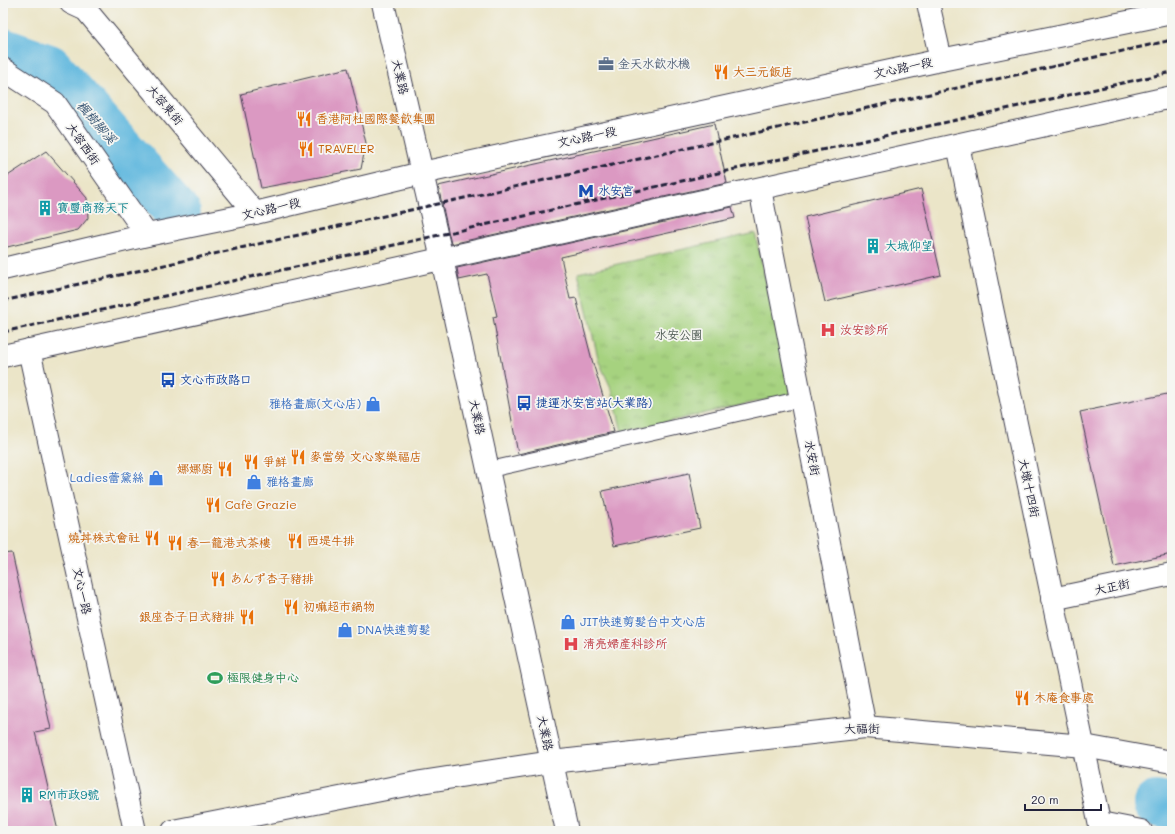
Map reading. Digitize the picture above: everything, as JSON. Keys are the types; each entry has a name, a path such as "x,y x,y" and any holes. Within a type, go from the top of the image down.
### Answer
{"street":[{"name":"大業路","path":"384,3 442,259 567,831"},
{"path":"928,3 941,60"},
{"name":"大容東街","path":"82,5 255,213"},
{"name":"文心路一段","path":"3,269 147,235 255,213 422,173 941,60 1172,13"},
{"name":"大容西街","path":"3,69 55,103 147,235"},
{"path":"3,356 1172,97"},
{"name":"大墩十四街","path":"958,145 1100,827"},
{"name":"水安街","path":"760,188 865,727"},
{"name":"文心一路","path":"29,350 135,831"},
{"name":"大正街","path":"1052,599 1172,574"},
{"name":"大福街","path":"173,831 421,782 552,762 865,727 1084,746 1172,762"},
{"path":"1100,827 1141,831"}],"lane":[{"path":"488,470 801,400"}],"green space":[{"name":"水安公園","path":"755,233 791,394 622,432 612,390 599,362 578,273"}],"building":[{"name":"香港阿杜國際餐飲集團","path":"348,68 366,143 361,169 261,188 241,94"},
{"path":"714,124 727,183 451,244 438,186"},
{"name":"寶璽商務天下","path":"46,151 87,198 88,218 78,230 3,248 3,179"},
{"name":"大城仰望","path":"921,189 941,275 825,302 805,217"},
{"path":"732,207 735,218 561,257 570,299 576,298 592,360 614,432 518,454 493,317 497,316 487,274 459,280 457,268"},
{"path":"1172,393 1172,554 1114,566 1080,412"},
{"path":"689,473 700,528 614,546 602,491"},
{"path":"12,553 51,729 35,732 58,831 3,831 3,554"}],"waterway":[{"name":"楓樹腳溪","path":"3,51 49,67 178,213"},
{"name":"楓樹腳溪","path":"1156,804 1172,807"}],"railway":[{"path":"3,301 1172,40"},
{"path":"3,332 1172,72"}],"place":[{"name":"金天水飲水機","path":"606,64"},
{"name":"大三元飯店","path":"721,72"},
{"name":"香港阿杜國際餐飲集團","path":"304,119"},
{"name":"TRAVELER","path":"306,149"},
{"name":"水安宮","path":"586,191"},
{"name":"寶璽商務天下","path":"45,208"},
{"name":"大城仰望","path":"873,246"},
{"name":"汝安診所","path":"828,330"},
{"name":"文心市政路口","path":"168,380"},
{"name":"捷運水安宮站(大業路)","path":"524,403"},
{"name":"雅格畫廊(文心店)","path":"373,404"},
{"name":"麥當勞 文心家樂福店","path":"298,457"},
{"name":"爭鮮","path":"251,462"},
{"name":"娜娜廚","path":"225,469"},
{"name":"Ladies蕾黛絲","path":"156,478"},
{"name":"雅格畫廊","path":"254,482"},
{"name":"Cafè Grazie","path":"213,505"},
{"name":"燒丼株式會社","path":"152,538"},
{"name":"西堤牛排","path":"295,541"},
{"name":"春一籠港式茶樓","path":"175,543"},
{"name":"あんず杏子豬排","path":"218,579"},
{"name":"初嘛超市鍋物","path":"291,607"},
{"name":"銀座杏子日式豬排","path":"247,617"},
{"name":"JIT快速剪髮台中文心店","path":"568,622"},
{"name":"DNA快速剪髮","path":"345,630"},
{"name":"清亮婦產科診所","path":"571,644"},
{"name":"極限健身中心","path":"215,678"},
{"name":"木庵食事處","path":"1022,698"},
{"name":"RM市政9號","path":"27,795"}]}
